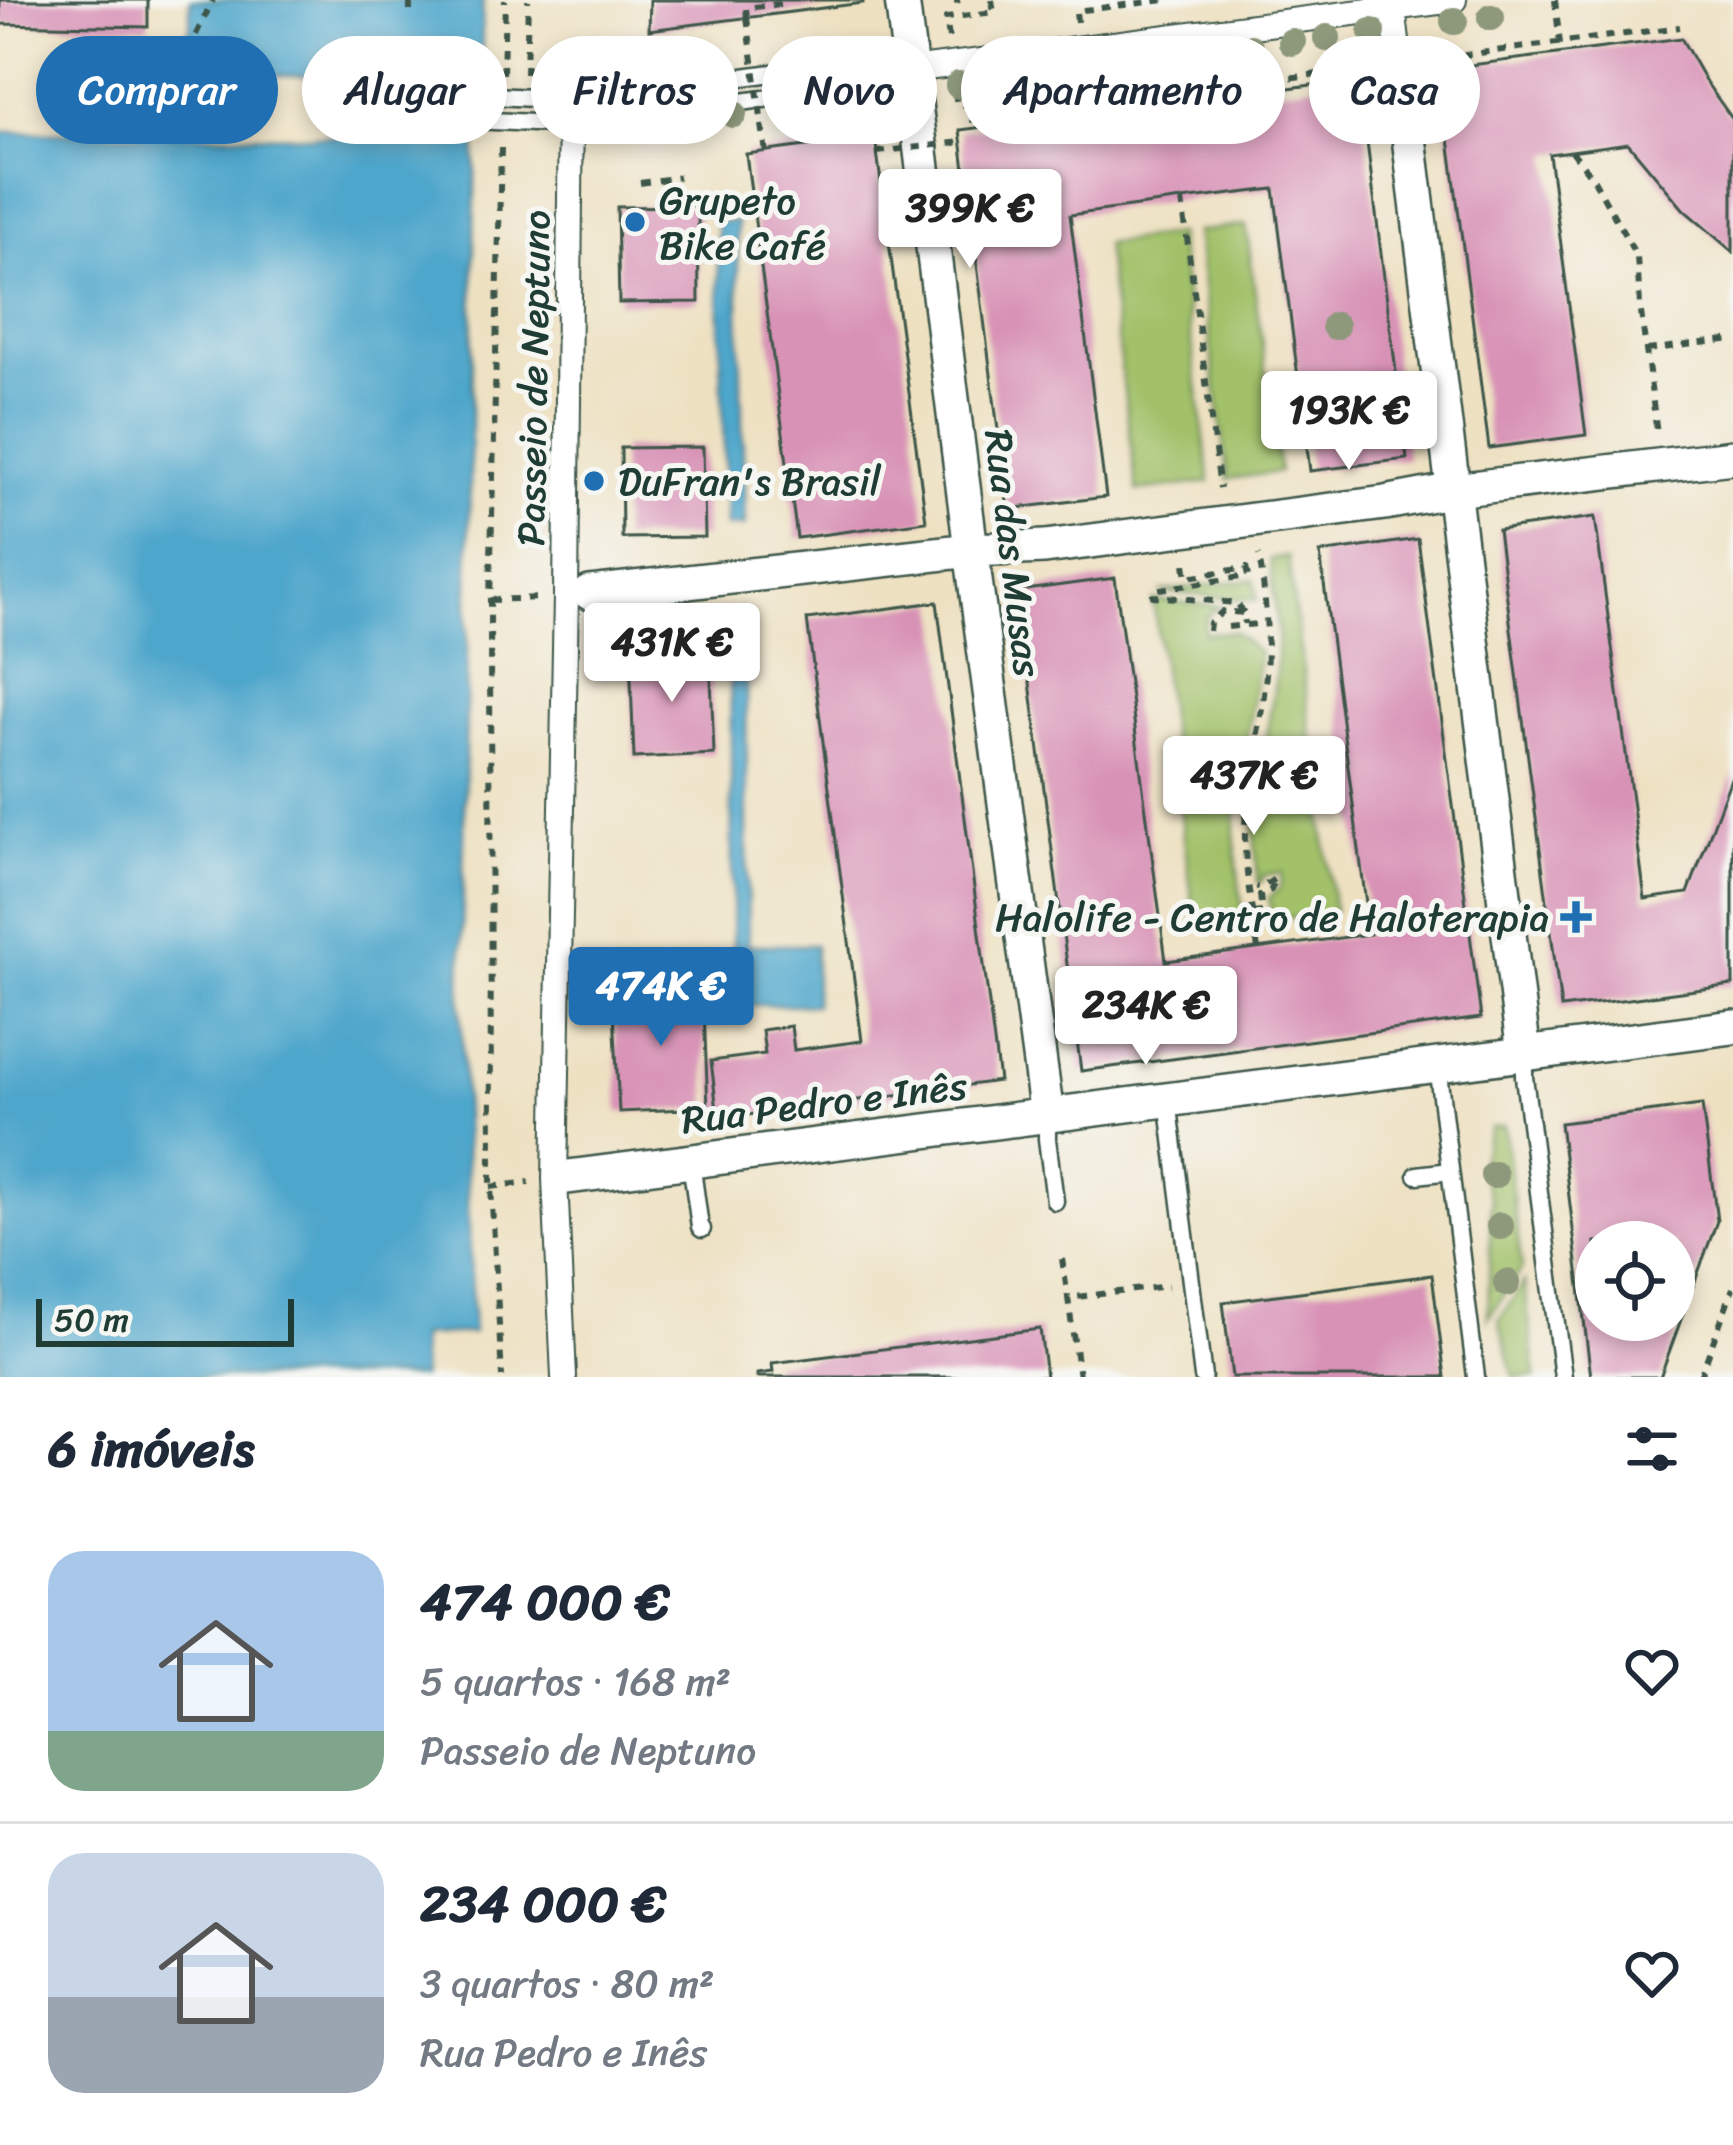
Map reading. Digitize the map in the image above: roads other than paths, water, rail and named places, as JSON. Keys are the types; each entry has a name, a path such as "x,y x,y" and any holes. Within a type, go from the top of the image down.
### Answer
{"street":[{"name":"Rua das Musas","path":"902,0 906,36"},
{"path":"937,66 1392,4 1454,0"},
{"path":"1392,4 1396,36"},
{"name":"Passeio de Neptuno","path":"564,1377 555,1179 571,144"},
{"name":"Rua das Musas","path":"919,144 1048,1115"},
{"path":"1410,144 1524,1065"},
{"path":"590,593 971,550 1085,542 1454,490 1733,458"},
{"name":"Rua Pedro e Inês","path":"568,1178 1436,1066 1524,1065 1733,1027"}],"lane":[{"path":"476,95 502,96 571,112 474,120 431,104 476,95"},
{"path":"1524,1065 1562,1377"},
{"path":"1436,1066 1477,1377"},
{"path":"1168,1100 1203,1377"},
{"path":"1048,1115 1055,1201"},
{"path":"691,1162 702,1229"},
{"path":"1417,1175 1450,1171"}],"water":[{"path":"190,0 483,0 482,36 302,36 302,76 278,75 278,36 185,36 190,29"},
{"path":"0,132 36,132 36,144 278,144 278,136 302,136 302,144 476,144 461,1008 473,1333 420,1336 422,1377 0,1377"},
{"path":"737,221 745,526 726,527 717,222"},
{"path":"730,647 746,647 748,945 815,945 815,1005 733,1005"}],"place":[{"name":"Grupeto Bike Café","path":"635,222"},
{"name":"DuFran's Brasil","path":"594,481"},
{"name":"Halolife - Centro de Haloterapia","path":"1576,917"}]}
